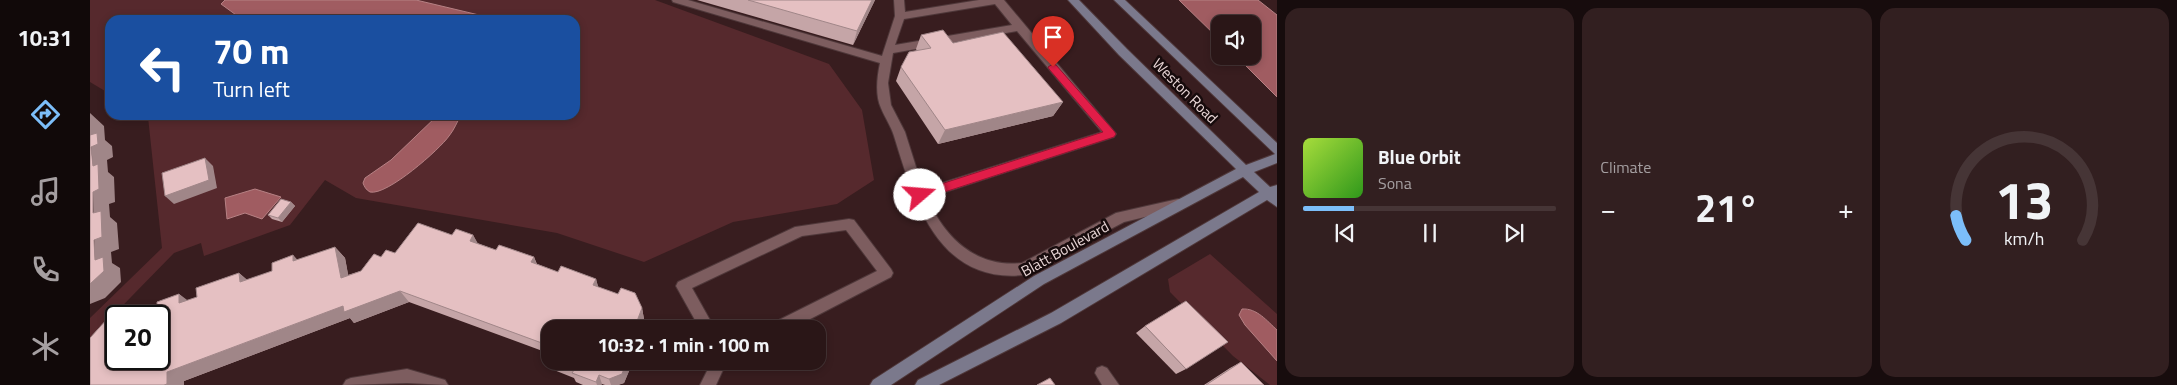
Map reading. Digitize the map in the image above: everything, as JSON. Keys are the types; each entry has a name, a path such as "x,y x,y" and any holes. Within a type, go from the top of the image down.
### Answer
{"street":[{"path":"677,0 886,62"},
{"path":"899,0 900,16 888,50 886,62 885,105 897,127 920,195 934,225 949,243 966,258 987,267 1011,272 1024,269 1121,217 1183,203"},
{"path":"900,16 997,0 1110,134 920,195"},
{"name":"Weston Road","path":"1073,0 1122,52 1243,171 1274,195"},
{"name":"Weston Road","path":"1119,0 1277,150"},
{"path":"888,50 1018,27"},
{"name":"Blatt Boulevard","path":"878,385 1039,280 1243,171 1277,158"},
{"path":"923,385 1056,318 1274,195"},
{"path":"703,320 683,286 800,231 849,224 886,273 794,320"},
{"path":"708,385 716,370"},
{"path":"352,385 407,376 440,385"}],"shaded area":[{"path":"90,0 655,0 829,64 862,110 874,180 837,204 733,222 644,262 557,233 356,198 325,180 290,225 204,256 201,243 174,253 123,305 105,305 105,324 90,339 90,318 162,248 148,120 580,120 580,15 105,15 105,91 90,82"},
{"path":"225,0 416,0 479,15 236,15 221,4"},
{"path":"1179,0 1258,0 1277,15 1277,97 1245,65 1261,65 1261,15 1211,15 1211,31"},
{"path":"433,120 458,120 444,142 412,170 388,187 378,191 370,192 367,190 363,183 365,178 391,160"},
{"path":"255,189 281,197 262,219 245,213 227,219 225,198"},
{"path":"1210,254 1277,314 1277,330 1257,313 1242,309 1245,325 1277,361 1277,385 1270,385 1233,356 1170,292 1168,279"},
{"path":"1242,309 1257,313 1277,330 1277,361 1245,325 1239,315"}],"building":[{"path":"748,0 872,0 857,31"},
{"path":"943,30 953,43 1003,32 1063,102 945,130 901,67 909,52 931,48 921,35"},
{"path":"97,133 98,144 91,147 93,166 98,164 99,189 93,192 93,213 101,211 102,237 94,240 95,260 103,257 104,271 90,284 90,135"},
{"path":"205,158 209,180 165,196 162,173"},
{"path":"281,199 291,202 278,218 268,215"},
{"path":"418,223 452,235 456,229 473,235 470,241 496,250 499,245 534,257 531,262 558,272 561,266 596,279 593,285 618,294 621,288 635,293 642,308 637,320 541,320 541,343 400,291 344,312 343,306 167,372 167,384 164,385 90,385 90,338 105,321 105,370 170,370 170,305 157,305 157,302 179,294 179,303 197,297 196,288 239,273 240,282 272,271 272,263 293,255 293,261 335,247 341,278 361,271 374,254 381,257 386,250 395,253"},
{"path":"1186,301 1228,342 1186,369 1145,326"},
{"path":"1241,362 1264,385 1206,385"},
{"path":"574,370 624,370 622,374 609,379 599,375 596,382 572,373"},
{"path":"1050,378 1055,385 1037,385"}],"route":[{"path":"920,195 1110,134 1053,67"}]}
